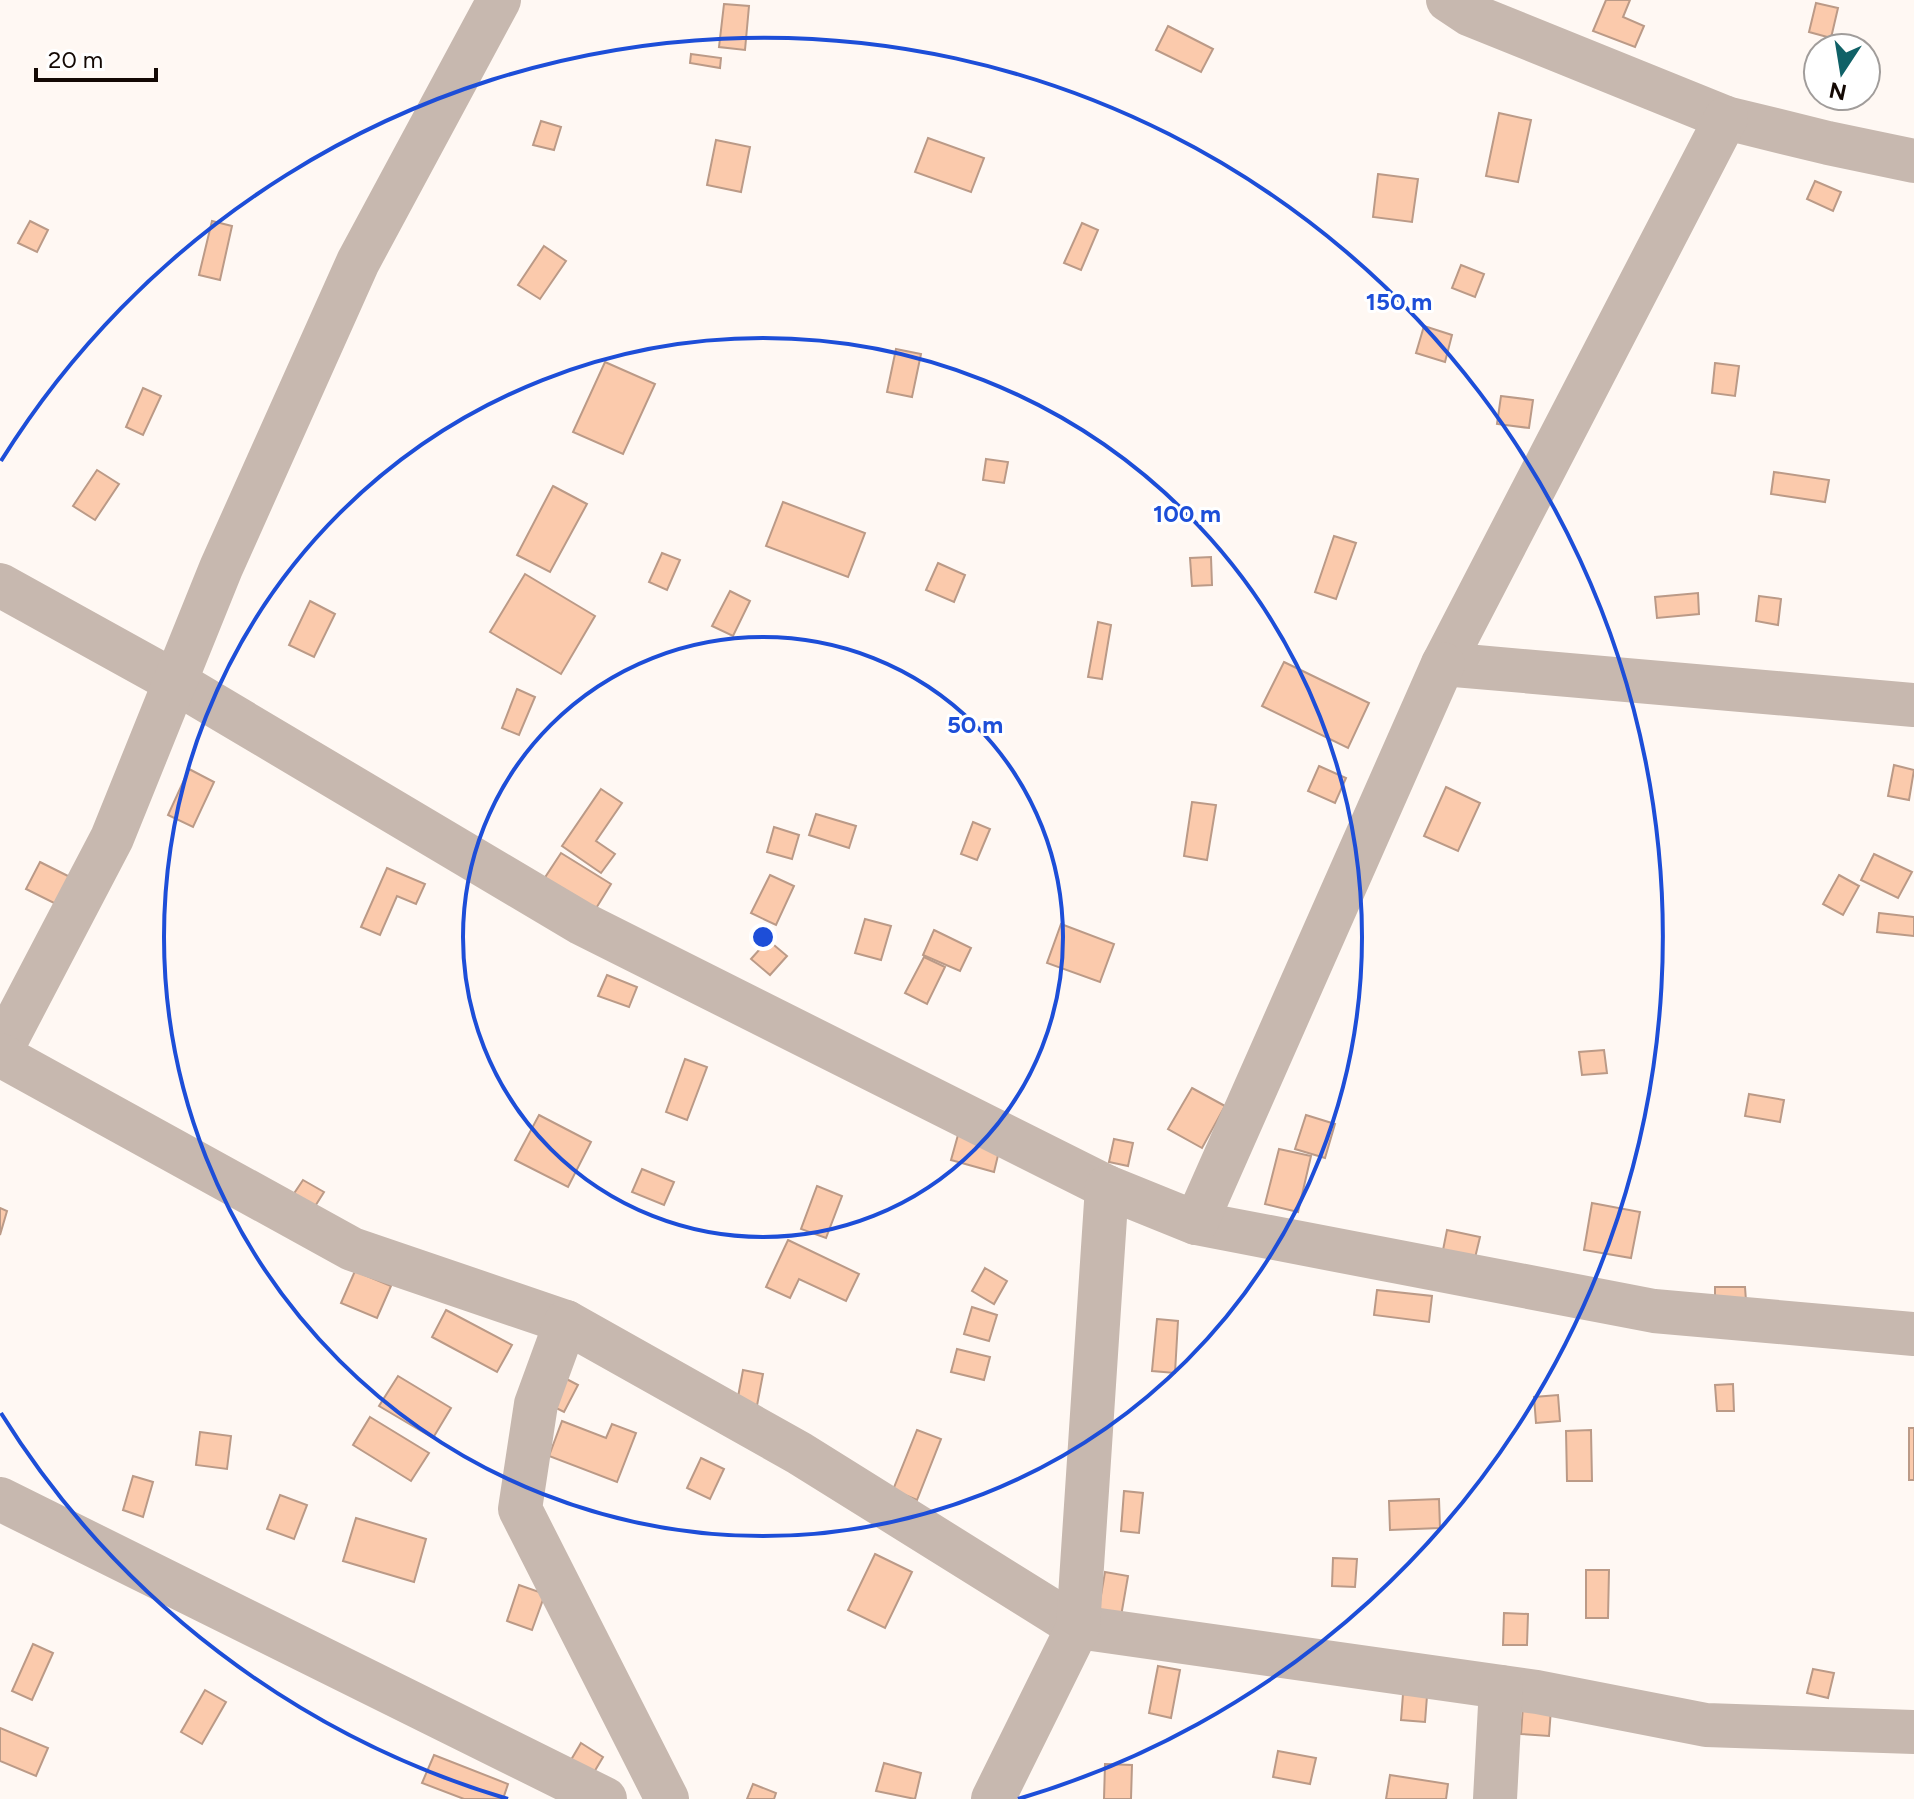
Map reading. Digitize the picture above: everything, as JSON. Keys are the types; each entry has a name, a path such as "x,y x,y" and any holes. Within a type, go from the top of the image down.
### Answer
{"street":[{"path":"499,0 358,262 221,568 112,838 0,1054 352,1249 566,1322 799,1453 1078,1627 1501,1687 1706,1725 1914,1732"},
{"path":"1448,0 1469,14 1726,118 1914,161"},
{"path":"1196,1223 1443,664 1726,118"},
{"path":"0,585 177,683 581,923 1107,1187 1196,1223 1654,1311 1914,1334"},
{"path":"1443,664 1914,705"},
{"path":"993,1799 1078,1627 1107,1187"},
{"path":"566,1322 536,1404 520,1509 667,1799"},
{"path":"0,1499 605,1799"},
{"path":"1495,1799 1501,1687"}],"building":[{"path":"1606,0 1630,0 1623,17 1644,26 1635,47 1593,31"},
{"path":"1816,3 1838,8 1832,32 1809,32"},
{"path":"724,4 749,6 745,50 719,47"},
{"path":"1168,26 1213,49 1201,72 1156,50"},
{"path":"691,54 721,58 720,68 690,63"},
{"path":"1499,113 1531,120 1518,182 1486,176"},
{"path":"541,121 561,127 554,150 533,145"},
{"path":"928,138 984,158 971,192 915,172"},
{"path":"716,140 750,147 741,192 707,185"},
{"path":"1378,174 1418,179 1412,222 1373,217"},
{"path":"1815,181 1841,192 1833,211 1807,199"},
{"path":"30,221 48,230 37,252 18,243"},
{"path":"212,221 232,226 220,280 199,275"},
{"path":"1082,223 1098,230 1081,270 1064,263"},
{"path":"544,246 566,261 540,299 518,285"},
{"path":"1461,265 1484,274 1475,297 1452,288"},
{"path":"1424,326 1452,335 1445,362 1416,353"},
{"path":"896,349 921,354 912,397 887,392"},
{"path":"605,362 655,384 623,454 573,432"},
{"path":"1715,363 1739,366 1735,396 1712,393"},
{"path":"143,388 161,396 143,435 126,427"},
{"path":"1501,396 1533,400 1529,428 1497,424"},
{"path":"986,459 1008,462 1004,483 983,480"},
{"path":"97,470 119,484 95,520 73,506"},
{"path":"1774,472 1829,480 1825,502 1771,494"},
{"path":"553,486 587,504 550,572 517,555"},
{"path":"783,502 865,533 848,577 766,546"},
{"path":"1334,536 1356,543 1336,599 1315,592"},
{"path":"662,553 680,560 667,590 649,582"},
{"path":"1211,557 1212,585 1192,586 1190,558"},
{"path":"938,563 965,575 954,602 926,590"},
{"path":"525,574 595,616 561,674 490,632"},
{"path":"730,591 750,601 733,636 712,626"},
{"path":"1698,593 1699,614 1657,618 1655,597"},
{"path":"1759,596 1781,599 1778,625 1756,621"},
{"path":"310,601 335,614 314,657 289,645"},
{"path":"1098,622 1111,625 1102,679 1088,677"},
{"path":"1284,662 1369,703 1348,748 1262,706"},
{"path":"517,689 535,697 519,735 502,728"},
{"path":"1894,765 1914,770 1909,800 1888,796"},
{"path":"1319,766 1346,778 1335,803 1308,791"},
{"path":"189,769 214,782 193,827 168,815"},
{"path":"1446,787 1480,803 1458,851 1424,836"},
{"path":"601,789 622,803 596,841 615,854 601,873 562,846"},
{"path":"1192,802 1216,805 1207,860 1184,856"},
{"path":"816,814 856,826 849,848 809,835"},
{"path":"973,822 990,829 977,860 961,854"},
{"path":"774,827 799,835 792,859 767,852"},
{"path":"561,853 611,884 595,910 544,879"},
{"path":"1874,854 1912,872 1898,898 1861,880"},
{"path":"40,862 80,882 66,909 26,889"},
{"path":"387,868 425,884 416,904 397,896 380,935 361,927"},
{"path":"770,875 794,886 776,925 751,913"},
{"path":"1839,875 1859,886 1843,915 1823,904"},
{"path":"1879,913 1914,917 1914,936 1877,932"},
{"path":"865,919 891,926 881,960 855,953"},
{"path":"1061,924 1114,944 1100,982 1047,963"},
{"path":"934,930 971,948 960,971 923,955"},
{"path":"768,940 787,956 770,975 751,959"},
{"path":"924,957 945,967 927,1004 905,993"},
{"path":"607,975 637,987 629,1007 598,996"},
{"path":"1604,1050 1607,1073 1582,1075 1579,1052"},
{"path":"685,1059 707,1067 687,1120 666,1112"},
{"path":"1192,1088 1225,1106 1202,1148 1168,1129"},
{"path":"1749,1094 1784,1100 1780,1122 1745,1116"},
{"path":"539,1115 591,1142 568,1187 515,1160"},
{"path":"1306,1115 1335,1124 1325,1158 1295,1149"},
{"path":"958,1135 1000,1147 994,1172 951,1160"},
{"path":"1114,1139 1133,1143 1128,1166 1109,1162"},
{"path":"1279,1149 1311,1156 1298,1212 1265,1204"},
{"path":"642,1169 674,1182 664,1205 632,1192"},
{"path":"303,1180 324,1192 314,1208 293,1195"},
{"path":"817,1186 842,1196 826,1238 801,1229"},
{"path":"1592,1203 1640,1212 1631,1258 1584,1250"},
{"path":"0,1208 7,1211 0,1235"},
{"path":"1447,1230 1480,1237 1474,1262 1442,1255"},
{"path":"788,1240 859,1274 846,1301 799,1279 790,1298 766,1287"},
{"path":"985,1268 1007,1281 994,1304 972,1291"},
{"path":"355,1271 391,1286 377,1318 341,1303"},
{"path":"1715,1287 1745,1287 1746,1301 1715,1301"},
{"path":"1377,1290 1432,1296 1429,1322 1374,1315"},
{"path":"972,1307 997,1315 989,1341 964,1334"},
{"path":"446,1310 512,1345 497,1372 432,1337"},
{"path":"1157,1319 1178,1321 1175,1373 1152,1371"},
{"path":"957,1349 990,1357 984,1380 951,1372"},
{"path":"743,1370 763,1374 755,1416 735,1413"},
{"path":"557,1374 578,1385 564,1412 542,1401"},
{"path":"398,1376 451,1408 433,1438 379,1406"},
{"path":"1733,1384 1734,1411 1717,1411 1715,1385"},
{"path":"1558,1395 1560,1421 1536,1423 1534,1397"},
{"path":"370,1417 429,1453 411,1481 353,1445"},
{"path":"562,1421 606,1438 612,1424 636,1433 617,1482 549,1456"},
{"path":"1909,1428 1914,1428 1914,1480 1909,1480"},
{"path":"917,1430 941,1439 917,1500 893,1490"},
{"path":"1591,1430 1592,1481 1567,1481 1566,1431"},
{"path":"200,1432 231,1436 227,1469 196,1465"},
{"path":"701,1458 724,1469 710,1499 687,1488"},
{"path":"133,1476 153,1482 143,1517 123,1510"},
{"path":"1124,1491 1143,1493 1139,1533 1121,1531"},
{"path":"280,1495 307,1505 294,1539 267,1529"},
{"path":"1439,1499 1440,1528 1390,1530 1389,1501"},
{"path":"356,1518 426,1539 414,1582 343,1561"},
{"path":"875,1554 912,1572 885,1628 848,1610"},
{"path":"1333,1558 1357,1559 1355,1587 1332,1586"},
{"path":"1586,1570 1609,1570 1608,1618 1586,1618"},
{"path":"1105,1572 1128,1576 1120,1622 1097,1618"},
{"path":"519,1585 545,1594 532,1630 507,1621"},
{"path":"1504,1613 1528,1614 1527,1645 1503,1645"},
{"path":"33,1644 53,1653 32,1700 12,1691"},
{"path":"1158,1666 1180,1670 1171,1718 1149,1713"},
{"path":"1813,1669 1834,1673 1828,1698 1807,1693"},
{"path":"205,1690 226,1702 202,1744 181,1732"},
{"path":"1403,1694 1427,1696 1425,1722 1401,1720"},
{"path":"1523,1706 1551,1709 1549,1736 1521,1734"},
{"path":"0,1728 48,1748 36,1776 0,1761"},
{"path":"581,1743 603,1757 590,1779 568,1765"},
{"path":"1278,1751 1316,1758 1310,1784 1273,1777"},
{"path":"434,1755 508,1784 503,1799 464,1799 422,1783"},
{"path":"884,1763 921,1773 915,1799 876,1791"},
{"path":"1105,1764 1132,1765 1131,1799 1104,1799"},
{"path":"1390,1775 1448,1784 1446,1799 1386,1799"},
{"path":"753,1784 776,1793 774,1799 747,1799"}]}
